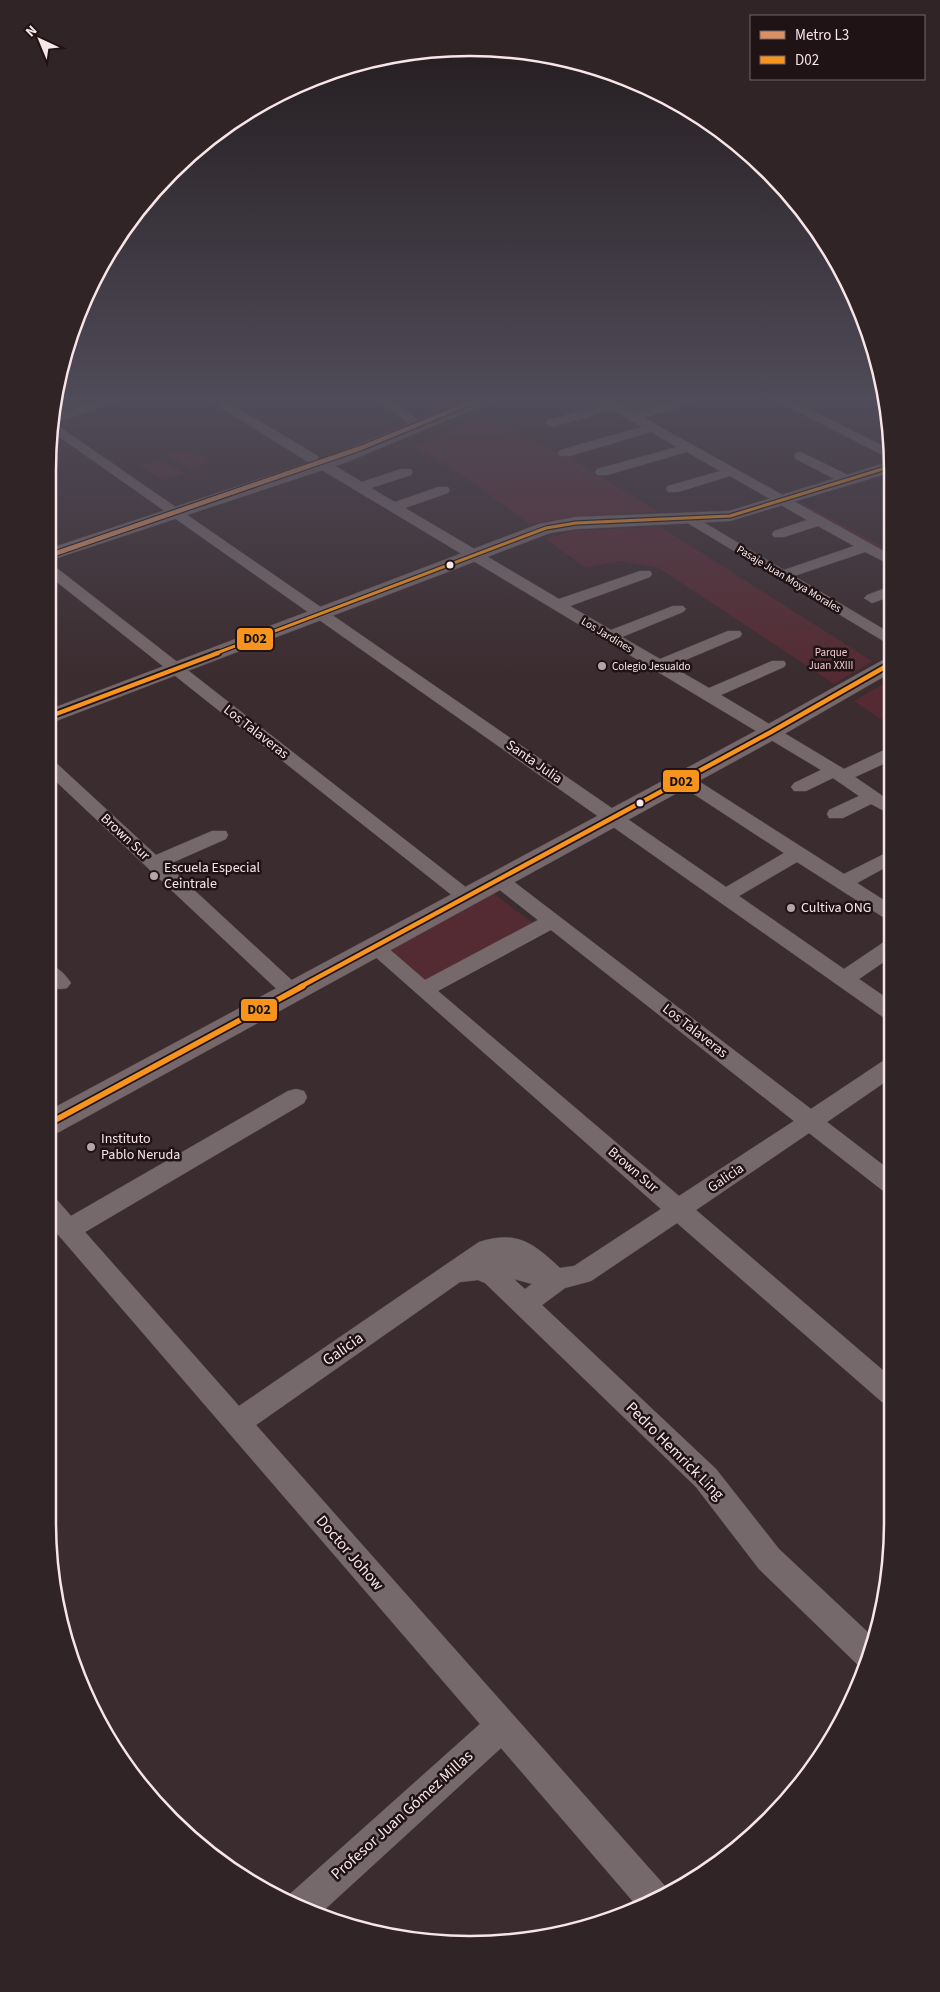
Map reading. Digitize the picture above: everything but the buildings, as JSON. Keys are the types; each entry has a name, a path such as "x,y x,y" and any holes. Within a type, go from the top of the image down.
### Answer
{"main road":[{"path":"56,546 231,491"},
{"path":"56,714 472,554 556,526 730,516 811,491"},
{"path":"56,553 173,510"},
{"path":"56,1120 372,946 771,732 884,667"}],"street":[{"name":"Santa Julia","path":"146,491 884,1007"},
{"name":"Los Jardines","path":"367,491 771,732 884,805"},
{"path":"393,506 440,491"},
{"path":"765,491 884,557"},
{"name":"Pasaje Juan Moya Morales","path":"688,519 884,636"},
{"path":"779,534 819,521"},
{"path":"783,575 866,547"},
{"name":"Los Talaveras","path":"56,574 465,896"},
{"path":"557,605 645,574"},
{"path":"872,598 884,594"},
{"path":"610,636 678,609"},
{"path":"659,665 734,634"},
{"path":"708,695 778,664"},
{"path":"800,786 838,774 884,753"},
{"name":"Brown Sur","path":"56,772 291,991"},
{"path":"683,779 884,909"},
{"path":"836,814 872,797"},
{"path":"154,863 219,834"},
{"path":"725,896 798,853"},
{"path":"843,883 884,860"},
{"name":"Los Talaveras","path":"498,878 884,1179"},
{"path":"424,988 553,922"},
{"name":"Brown Sur","path":"372,946 424,988 884,1387"},
{"path":"845,979 884,952"},
{"name":"Galicia","path":"236,1423 450,1275 473,1266 488,1264 557,1280 572,1278 593,1268 884,1072"},
{"path":"68,1230 296,1096"},
{"name":"Doctor Johow","path":"56,1216 650,1894"},
{"name":"Galicia","path":"450,1275 472,1269 484,1271 494,1276"},
{"name":"Pedro Hemrick Ling","path":"494,1276 706,1478 768,1559 864,1649"},
{"name":"Galicia","path":"524,1304 557,1280"},
{"name":"Profesor Juan Gómez Millas","path":"307,1902 501,1726"}],"green space":[{"path":"484,491 624,491 659,512 577,516 529,524"},
{"path":"806,505 884,547 884,554 798,507"},
{"name":"Parque Juan XXIII","path":"661,527 872,661 834,684 659,568 621,561 586,568 546,539 577,530"},
{"name":"Parque Juan XXIII","path":"884,684 884,721 854,701"},
{"path":"492,892 534,924 425,980 391,954 395,952 388,947"}],"metro line":[{"name":"L3","path":"56,553 236,491"}],"transit line":[{"name":"D02","path":"56,714 546,528 576,523 730,516 811,491"},
{"name":"D02","path":"56,1120 771,732 884,667"}],"place":[{"name":"Colegio Jesualdo","path":"602,666"},
{"name":"Escuela Especial Ceintrale","path":"154,876"},
{"name":"Cultiva ONG","path":"791,908"},
{"name":"Instituto Pablo Neruda","path":"91,1147"}]}
